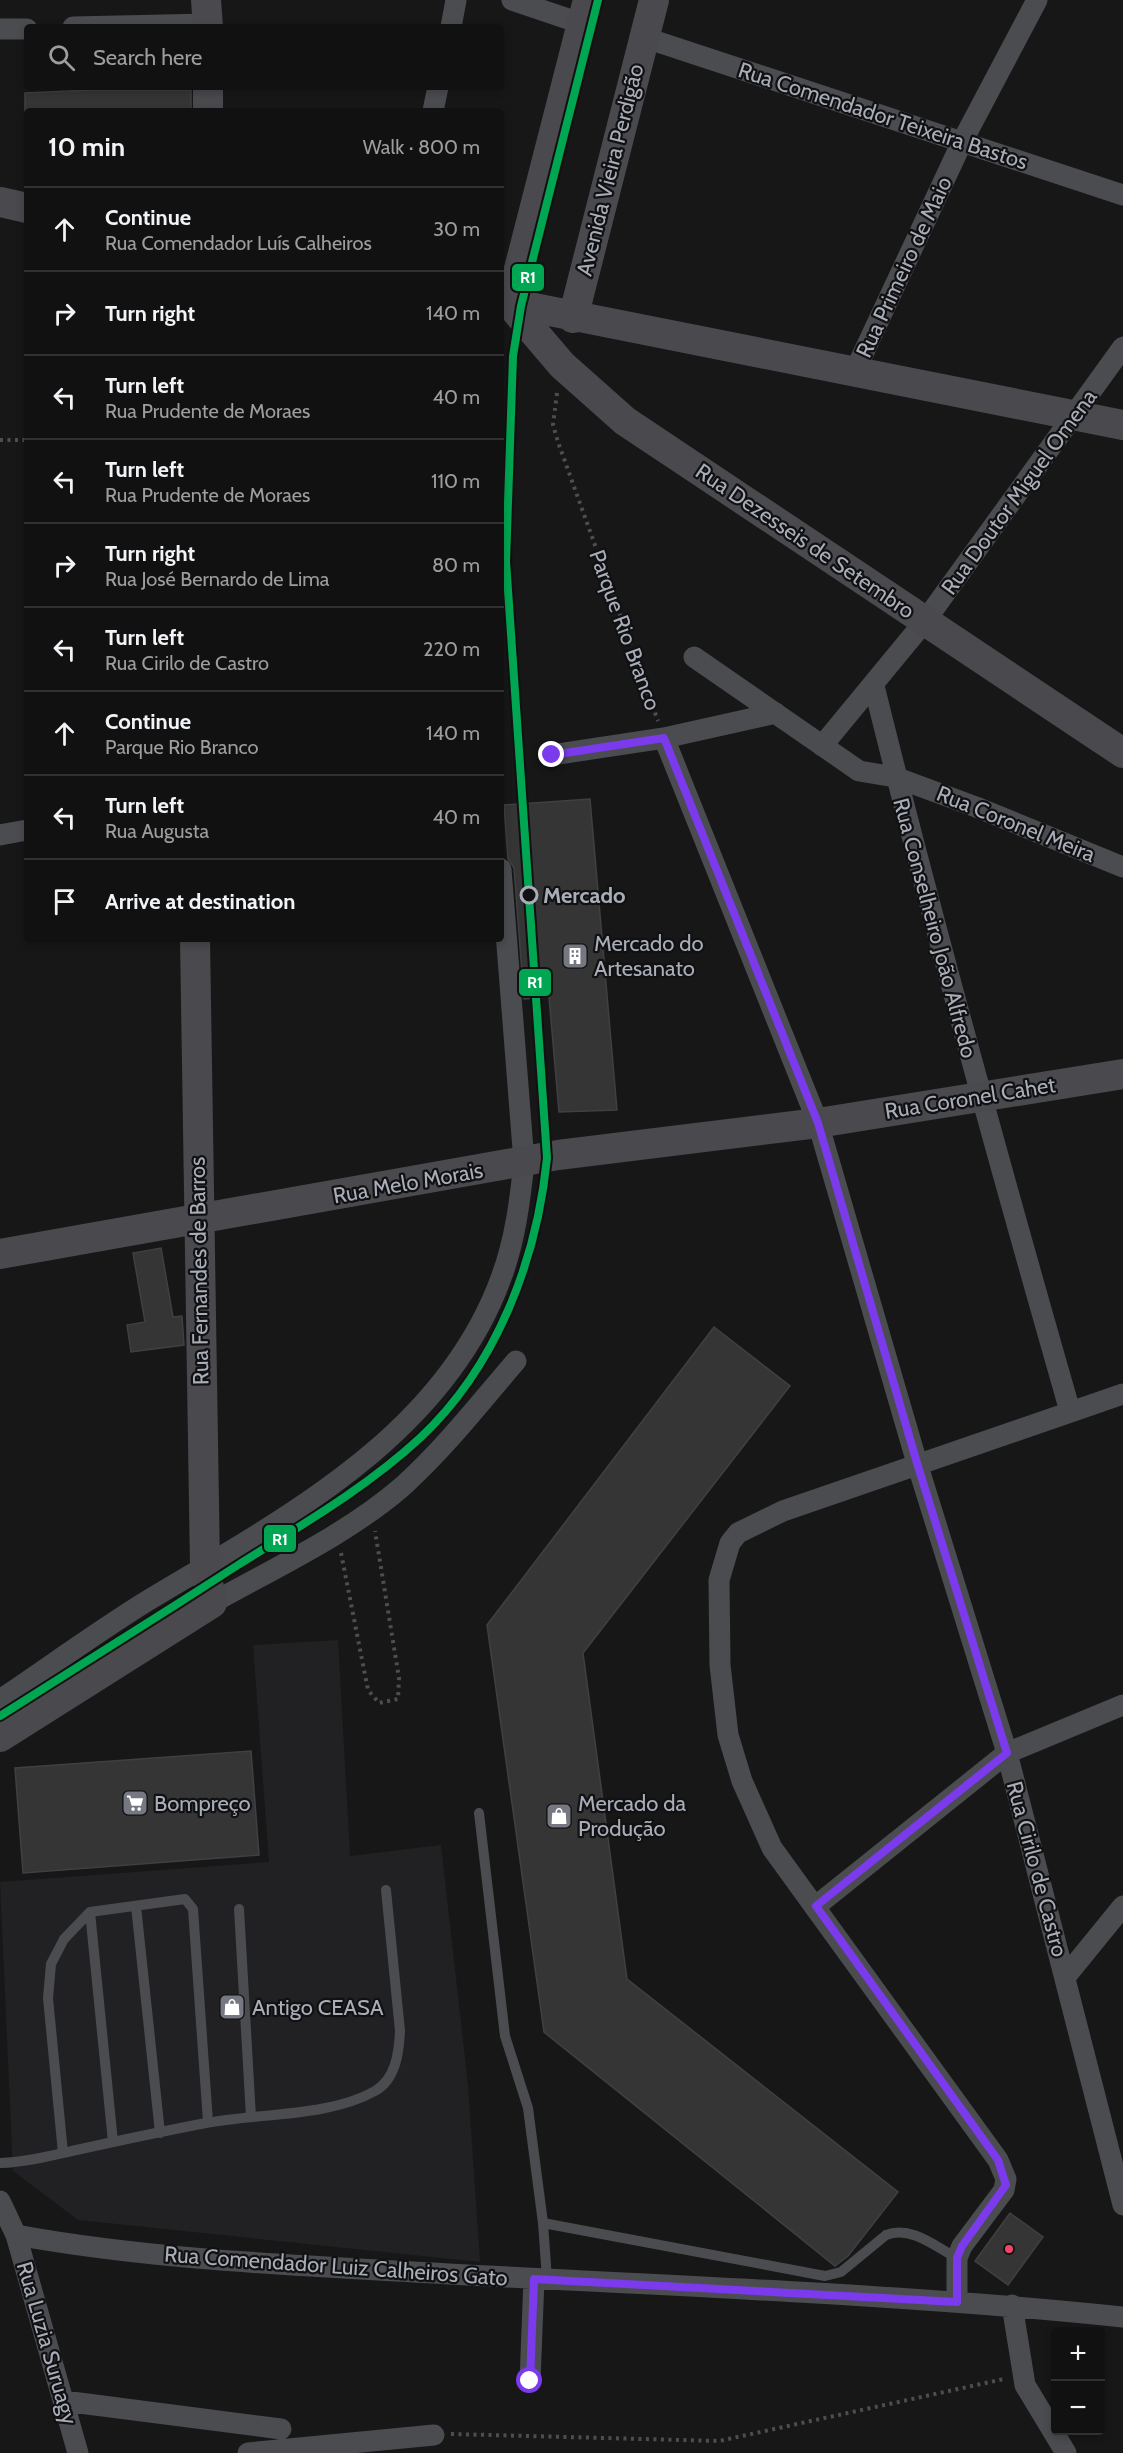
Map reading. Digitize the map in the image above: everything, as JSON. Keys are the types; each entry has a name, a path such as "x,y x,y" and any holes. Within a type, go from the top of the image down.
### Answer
{"street":[{"path":"452,24 456,0"},
{"path":"512,0 585,12 510,304 854,374 1123,425"},
{"name":"Rua Primeiro de Maio","path":"854,374 962,142 1036,0"},
{"name":"Rua Comendador Teixeira Bastos","path":"647,15 962,142 1123,195"},
{"name":"Avenida Vieira Perdigão","path":"573,318 647,15"},
{"path":"113,24 207,17"},
{"path":"0,29 24,28"},
{"path":"208,90 208,108"},
{"path":"434,108 437,90"},
{"path":"0,202 24,207"},
{"name":"Rua Dezesseis de Setembro","path":"510,304 562,365 625,421 1123,753"},
{"name":"Rua Doutor Miguel Omena","path":"822,746 926,621 1123,347"},
{"name":"Rua Coronel Meira","path":"694,657 859,771 895,777 976,807 1123,867"},
{"name":"Rua Conselheiro João Alfredo","path":"874,686 895,777 980,1097 1071,1411"},
{"path":"552,755 664,738 776,713"},
{"name":"Parque Rio Branco","path":"664,738 818,1123"},
{"path":"0,835 24,831"},
{"path":"0,1700 143,1604 349,1472 411,1420 445,1377 477,1330 501,1278 520,1208 524,1162 504,907"},
{"name":"Rua Fernandes de Barros","path":"195,942 204,1567 212,1603"},
{"name":"Rua Coronel Cahet","path":"818,1123 1123,1074"},
{"name":"Rua Melo Morais","path":"0,1254 558,1155 818,1123"},
{"name":"Rua Cirilo de Castro","path":"818,1123 917,1463 1007,1753 1123,2205"},
{"path":"0,1737 212,1603 337,1532 372,1509 402,1486 450,1438 516,1361"},
{"path":"957,2302 957,2258 962,2246 1004,2190 1006,2179 1001,2166 816,1906 772,1848 742,1781 728,1735 720,1665 719,1580 730,1543 738,1533 783,1511 1123,1394"},
{"path":"816,1906 1007,1753 1123,1705"},
{"path":"1066,1976 1123,1906"},
{"name":"Rua Luzia Suruagy","path":"0,2201 16,2235 78,2453"},
{"name":"Rua Comendador Luiz Calheiros Gato","path":"16,2235 91,2248 250,2263 1012,2305 1123,2317"},
{"path":"530,2381 540,2279"},
{"path":"1012,2305 1025,2385 1066,2453"},
{"path":"64,2401 281,2429"},
{"path":"248,2453 434,2435"}],"lane":[{"path":"478,1813 505,2036 528,2108 543,2223 540,2279"},
{"path":"0,2163 63,2153 208,2122 354,2100 377,2090 390,2076 399,2052 400,2031 386,1890"},
{"path":"63,2153 48,1998 51,1964 64,1939 90,1912 185,1899 192,1909 208,2122"},
{"path":"136,1906 160,2133"},
{"path":"239,1909 251,2117"},
{"path":"90,1912 113,2142"},
{"path":"543,2223 825,2276 841,2272 886,2235 894,2232 915,2235 957,2258"}],"path":[{"name":"Parque Rio Branco","path":"562,365 553,425 664,738"},
{"path":"0,440 24,440"},
{"path":"337,1532 368,1690 380,1703 398,1700 399,1678 372,1509"},
{"path":"434,2435 489,2433 719,2441 1022,2375"}],"shaded area":[{"name":"Antigo CEASA","path":"338,1640 350,1856 441,1845 468,2085 480,2262 78,2220 13,2171 0,1882 269,1862 253,1645"}],"building":[{"path":"191,90 191,108 25,108 25,93"},
{"name":"Mercado do Artesanato","path":"590,799 617,1110 559,1112 549,997 524,999 514,868 508,859 504,805"},
{"path":"161,1248 173,1317 182,1316 184,1345 131,1352 127,1325 145,1322 133,1253"},
{"name":"Mercado da Produção","path":"714,1327 790,1386 583,1653 627,1979 898,2192 848,2256 835,2266 544,2032 487,1625"},
{"path":"251,1751 259,1855 23,1873 15,1768"},
{"path":"1010,2213 1043,2237 1008,2285 975,2261"}],"transit line":[{"name":"R1","path":"0,1716 309,1521 355,1490 399,1456 420,1438 447,1409 471,1378 509,1309 523,1272 534,1234 547,1158 506,561 513,356 521,306 598,0"}],"place":[{"name":"Mercado","path":"529,895"},
{"name":"Mercado do Artesanato","path":"575,956"},
{"name":"Bompreço","path":"135,1803"},
{"name":"Mercado da Produção","path":"559,1816"},
{"name":"Antigo CEASA","path":"232,2007"}],"route":[{"path":"530,2381 534,2279 957,2302 957,2258 962,2246 1006,2185 1006,2179 998,2160 816,1906 1007,1753 917,1463 818,1123 664,738 552,755"}]}
